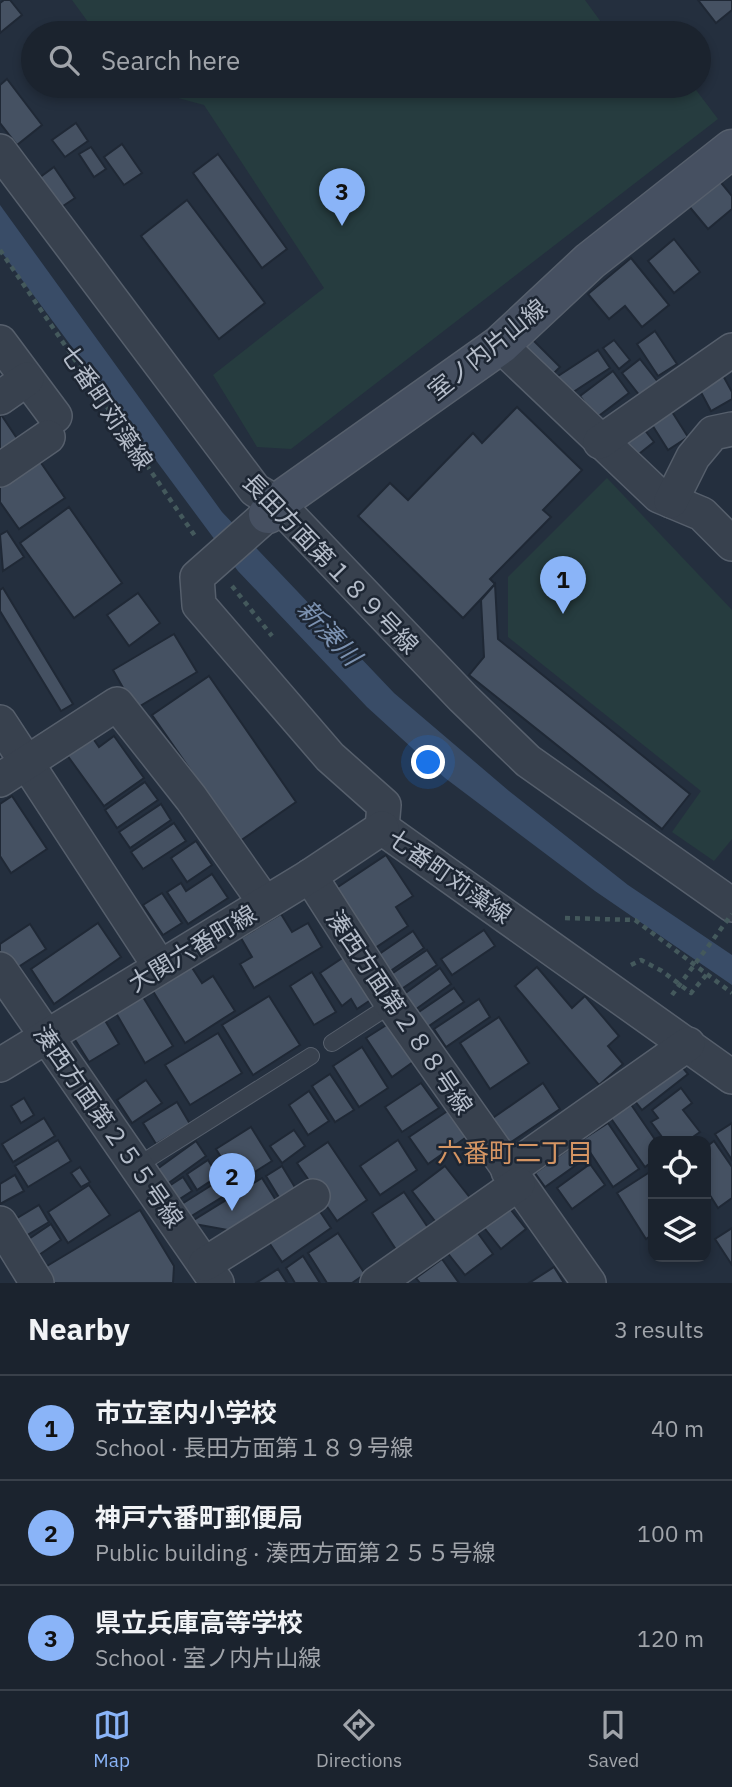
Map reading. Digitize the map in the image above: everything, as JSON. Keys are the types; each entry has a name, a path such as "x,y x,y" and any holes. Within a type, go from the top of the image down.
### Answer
{"street":[{"name":"室ノ内片山線","path":"273,509 500,345 590,261 732,149"},
{"name":"長田方面第１８９号線","path":"0,151 255,490 273,509 528,761 732,905"},
{"path":"0,342 27,379 52,426 0,470"},
{"path":"500,345 659,496 702,514 732,544"},
{"path":"600,442 730,356"},
{"path":"0,398 27,379"},
{"path":"671,500 693,457 713,433 732,429"},
{"path":"220,557 273,509"},
{"name":"七番町苅藻線","path":"220,557 197,577 199,605 330,757 384,805 382,828 732,1077"},
{"path":"13,771 117,704 191,798 265,903"},
{"path":"0,722 13,771 160,967"},
{"name":"大関六番町線","path":"0,1065 310,876 382,828"},
{"name":"湊西方面第２８８号線","path":"310,876 392,1004 589,1283"},
{"name":"湊西方面第２５５号線","path":"0,969 211,1274"},
{"path":"377,1283 688,1044"},
{"path":"211,1274 313,1196"},
{"path":"0,1223 37,1283"}],"lane":[{"path":"332,1043 392,1004"},
{"path":"137,1166 311,1056"}],"path":[{"name":"七番町苅藻線","path":"0,250 281,646"},
{"path":"672,995 732,914"},
{"path":"563,918 635,920 732,993"},
{"path":"691,993 707,974"}],"green space":[{"path":"72,0 585,0 600,21 87,21"},
{"path":"178,98 702,98 718,119 291,449 257,447 213,375 324,288 204,105"},
{"path":"607,478 732,610 732,839 714,861 672,832 701,791 508,637 508,577"}],"water":[{"name":"新湊川","path":"0,205 222,512 394,693 509,791 628,885 732,955 732,985 595,891 445,778 367,707 238,571 0,250"}],"building":[{"path":"10,0 22,15 0,33 0,3"},
{"path":"698,0 732,0 732,10 716,23"},
{"path":"7,79 42,125 17,145 0,123 0,85"},
{"path":"76,123 88,141 65,157 52,140"},
{"path":"122,144 142,173 124,185 104,157"},
{"path":"91,147 106,169 94,177 79,154"},
{"path":"218,154 287,249 262,268 193,173"},
{"path":"54,167 75,198 60,208 39,178"},
{"path":"718,179 732,196 732,209 708,229 688,205"},
{"path":"187,200 265,303 219,339 141,236"},
{"path":"674,239 700,272 674,293 648,261"},
{"path":"631,258 669,305 642,327 625,306 609,319 588,294"},
{"path":"655,331 677,364 658,376 637,344"},
{"path":"532,339 560,367 547,380 519,351"},
{"path":"614,340 630,360 619,369 603,348"},
{"path":"598,350 610,368 564,398 552,380"},
{"path":"640,359 658,382 640,396 622,373"},
{"path":"720,370 732,392 732,399 711,411 696,383"},
{"path":"613,371 629,393 596,418 580,396"},
{"path":"517,407 582,470 543,510 551,517 490,579 495,584 463,618 358,516 390,483 408,500 473,433 482,443"},
{"path":"669,407 688,437 668,450 649,420"},
{"path":"0,413 22,446 0,451"},
{"path":"640,424 654,442 630,461 616,442"},
{"path":"37,457 65,498 19,529 0,502 0,482"},
{"path":"69,507 122,583 74,618 20,543"},
{"path":"7,531 24,557 3,571 0,535"},
{"path":"495,584 498,639 690,794 662,829 469,675 484,657 481,600"},
{"path":"3,588 73,704 61,711 0,611 0,590"},
{"path":"138,593 160,623 129,646 107,615"},
{"path":"174,634 197,672 135,709 113,670"},
{"path":"209,676 296,802 240,841 152,715"},
{"path":"114,736 144,778 104,806 67,755 92,737 99,747"},
{"path":"145,782 158,800 117,828 105,810"},
{"path":"12,796 47,849 11,873 0,856 0,804"},
{"path":"161,804 171,820 130,848 119,832"},
{"path":"174,823 186,841 143,869 131,852"},
{"path":"196,841 212,865 187,882 171,858"},
{"path":"386,855 413,896 396,907 408,926 375,948 335,889"},
{"path":"212,874 228,898 188,924 167,892 181,883 186,891"},
{"path":"162,893 182,923 163,935 143,905"},
{"path":"281,914 292,932 308,923 322,947 254,988 240,964 252,957 241,938"},
{"path":"98,923 121,957 54,1004 31,969"},
{"path":"30,924 46,949 12,971 0,952 0,944"},
{"path":"484,930 495,946 452,975 441,959"},
{"path":"413,931 424,948 383,976 372,959"},
{"path":"427,950 437,965 397,992 387,977"},
{"path":"347,955 375,997 357,1009 351,999 342,1006 320,973"},
{"path":"189,963 202,983 213,976 235,1011 185,1043 151,988"},
{"path":"537,967 572,1008 585,996 619,1036 608,1046 623,1064 599,1085 515,986"},
{"path":"440,968 451,984 412,1012 400,997"},
{"path":"312,972 336,1012 314,1025 290,986"},
{"path":"454,988 464,1002 423,1030 413,1016"},
{"path":"269,996 300,1045 253,1075 222,1025"},
{"path":"143,997 173,1046 145,1063 116,1013"},
{"path":"479,999 490,1017 446,1047 434,1029"},
{"path":"103,1017 119,1044 89,1062 72,1035"},
{"path":"499,1017 529,1063 490,1089 460,1043"},
{"path":"388,1024 413,1062 392,1077 366,1038"},
{"path":"218,1033 242,1073 190,1105 165,1065"},
{"path":"362,1047 388,1088 359,1107 333,1066"},
{"path":"677,1061 688,1074 642,1110 631,1096"},
{"path":"330,1074 354,1110 335,1122 312,1086"},
{"path":"146,1080 162,1103 132,1123 117,1100"},
{"path":"421,1083 439,1108 402,1132 385,1107"},
{"path":"543,1083 560,1109 507,1145 490,1120"},
{"path":"681,1088 692,1103 683,1110 700,1132 694,1136 661,1136 651,1122 658,1118 652,1110"},
{"path":"309,1091 329,1121 308,1135 289,1105"},
{"path":"24,1098 34,1115 21,1123 11,1106"},
{"path":"177,1102 190,1124 156,1144 143,1123"},
{"path":"630,1103 653,1136 648,1136 648,1165 645,1167 610,1117"},
{"path":"449,1110 468,1136 428,1164 409,1137"},
{"path":"44,1118 55,1136 13,1162 2,1144"},
{"path":"608,1123 639,1169 613,1187 582,1140"},
{"path":"732,1123 732,1160 715,1134"},
{"path":"251,1127 272,1161 237,1183 216,1149"},
{"path":"294,1130 305,1146 282,1163 270,1146"},
{"path":"58,1140 71,1161 28,1187 15,1166"},
{"path":"398,1140 417,1170 380,1195 360,1166"},
{"path":"196,1141 206,1156 163,1187 153,1172"},
{"path":"714,1141 732,1167 732,1198 718,1208 711,1197 711,1143"},
{"path":"328,1142 367,1200 337,1221 297,1163"},
{"path":"576,1144 586,1158 545,1187 535,1173"},
{"path":"208,1160 218,1176 197,1190 187,1174"},
{"path":"590,1164 605,1185 572,1209 557,1188"},
{"path":"282,1166 299,1194 283,1204 266,1176"},
{"path":"445,1166 471,1199 438,1225 412,1191"},
{"path":"80,1167 90,1182 81,1187 71,1173"},
{"path":"648,1173 646,1239 617,1193"},
{"path":"15,1175 24,1191 0,1204 0,1184"},
{"path":"183,1177 192,1191 175,1202 166,1188"},
{"path":"223,1178 232,1191 185,1220 177,1207"},
{"path":"262,1178 282,1210 244,1233 189,1223"},
{"path":"89,1185 110,1215 68,1243 48,1212"},
{"path":"404,1192 429,1229 397,1251 372,1213"},
{"path":"315,1204 331,1228 282,1262 266,1238"},
{"path":"39,1205 49,1222 19,1240 9,1223"},
{"path":"507,1205 526,1229 501,1249 482,1225"},
{"path":"140,1210 174,1266 173,1283 50,1283 42,1269"},
{"path":"51,1224 61,1240 30,1261 20,1245"},
{"path":"732,1228 732,1265 715,1239"},
{"path":"475,1229 493,1254 465,1275 446,1251"},
{"path":"338,1233 365,1274 352,1283 327,1283 308,1253"},
{"path":"303,1256 320,1283 295,1283 286,1268"},
{"path":"442,1259 459,1283 420,1283 416,1278"},
{"path":"554,1267 564,1283 529,1283"},
{"path":"278,1269 287,1283 256,1283"}],"place":[{"name":"県立兵庫高等学校","path":"342,226"},
{"name":"市立室内小学校","path":"563,614"},
{"name":"神戸六番町郵便局","path":"232,1211"}],"district":[{"name":"六番町二丁目","path":"515,1152"}]}
